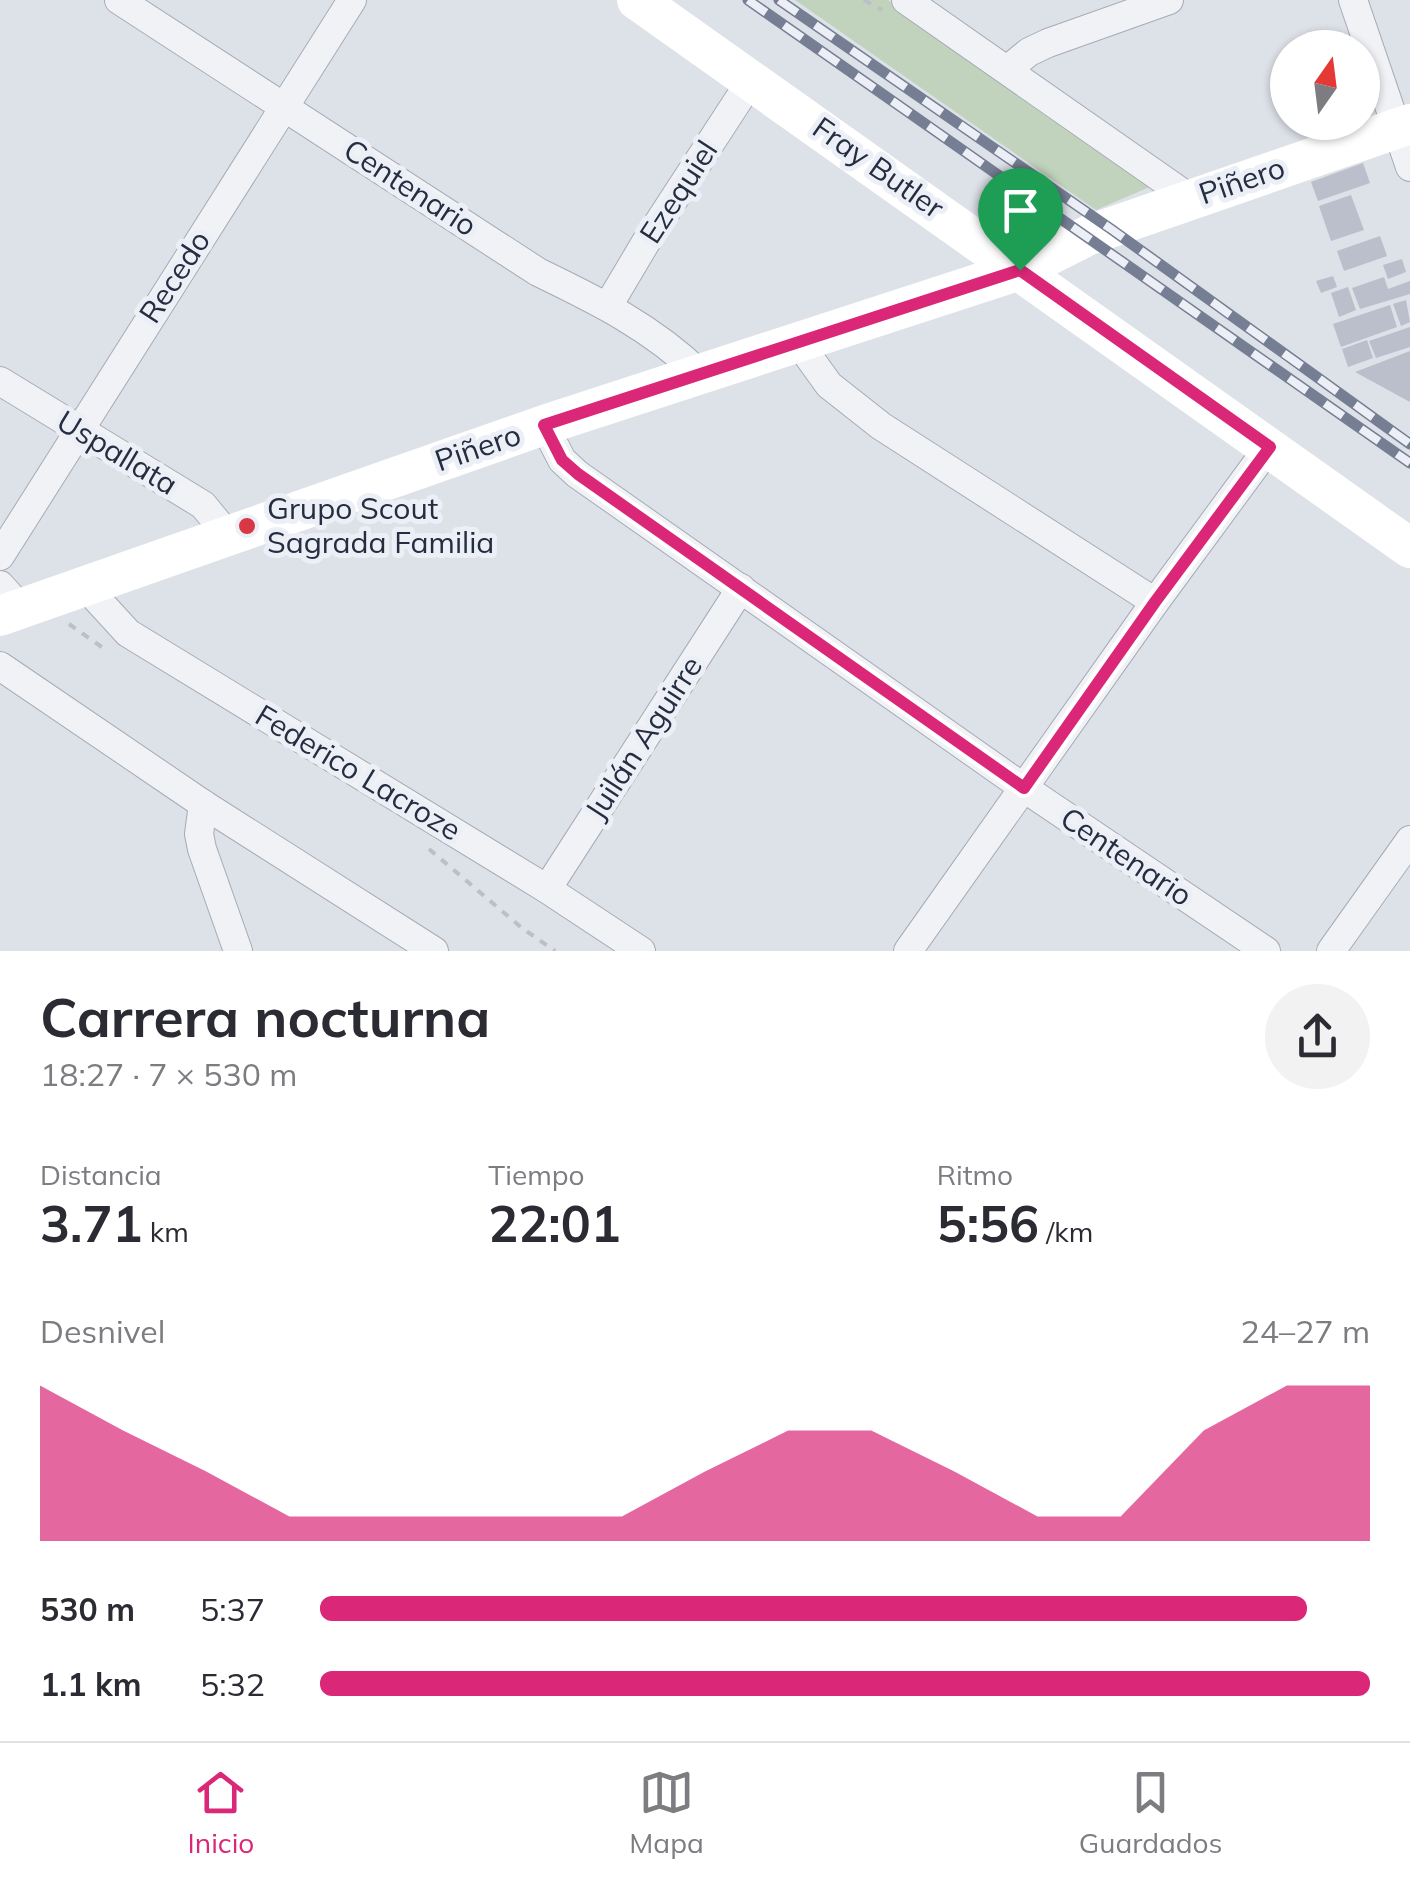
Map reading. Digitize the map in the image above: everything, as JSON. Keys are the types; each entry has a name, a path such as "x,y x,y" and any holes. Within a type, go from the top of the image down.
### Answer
{"street":[{"name":"Centenario","path":"119,0 538,272 608,306 668,343 700,374"},
{"name":"Recedo","path":"0,556 352,0"},
{"name":"Fray Butler","path":"637,0 1410,548"},
{"path":"906,0 1191,199"},
{"path":"1008,70 1028,52 1048,43 1169,0"},
{"path":"1353,0 1404,127 1410,167"},
{"name":"Ezequiel","path":"608,306 752,79"},
{"name":"Piñero","path":"30,598 1020,270 1089,236 1404,127"},
{"path":"798,342 829,386 881,426 1155,602"},
{"name":"Uspallata","path":"0,380 203,504 227,534"},
{"name":"Centenario","path":"544,425 562,460 578,474 1024,788 1266,951"},
{"path":"908,951 1270,447"},
{"name":"Juilán Aguirre","path":"548,888 741,588"},
{"name":"Federico Lacroze","path":"30,598 128,633 548,888 641,951"},
{"path":"0,666 203,804 434,951"},
{"path":"203,804 202,849 238,951"},
{"path":"1331,951 1410,840"}],"path":[{"path":"30,598 108,650"},
{"path":"426,846 555,951"}],"green space":[{"path":"795,0 888,0 1152,186 1096,210"}],"building":[{"path":"1363,163 1370,183 1318,201 1311,182"},
{"path":"1351,195 1364,230 1331,241 1319,206"},
{"path":"1380,236 1387,256 1344,271 1337,251"},
{"path":"1402,259 1406,272 1388,279 1383,265"},
{"path":"1333,276 1337,287 1321,293 1316,281"},
{"path":"1384,277 1388,289 1410,281 1410,294 1360,309 1352,288"},
{"path":"1348,287 1356,310 1339,317 1331,293"},
{"path":"1406,300 1410,322 1401,326 1393,304"},
{"path":"1390,305 1397,327 1341,347 1333,324"},
{"path":"1410,327 1410,347 1376,358 1369,341"},
{"path":"1367,340 1373,358 1348,367 1342,349"},
{"path":"1410,351 1410,402 1355,372"}],"railway":[{"path":"748,0 1410,463"},
{"path":"779,0 1111,229 1410,444"}],"place":[{"name":"Grupo Scout Sagrada Familia","path":"247,526"}],"route":[{"path":"1020,270 1270,447 1024,788 578,474 562,460 544,425 1020,270"}]}
